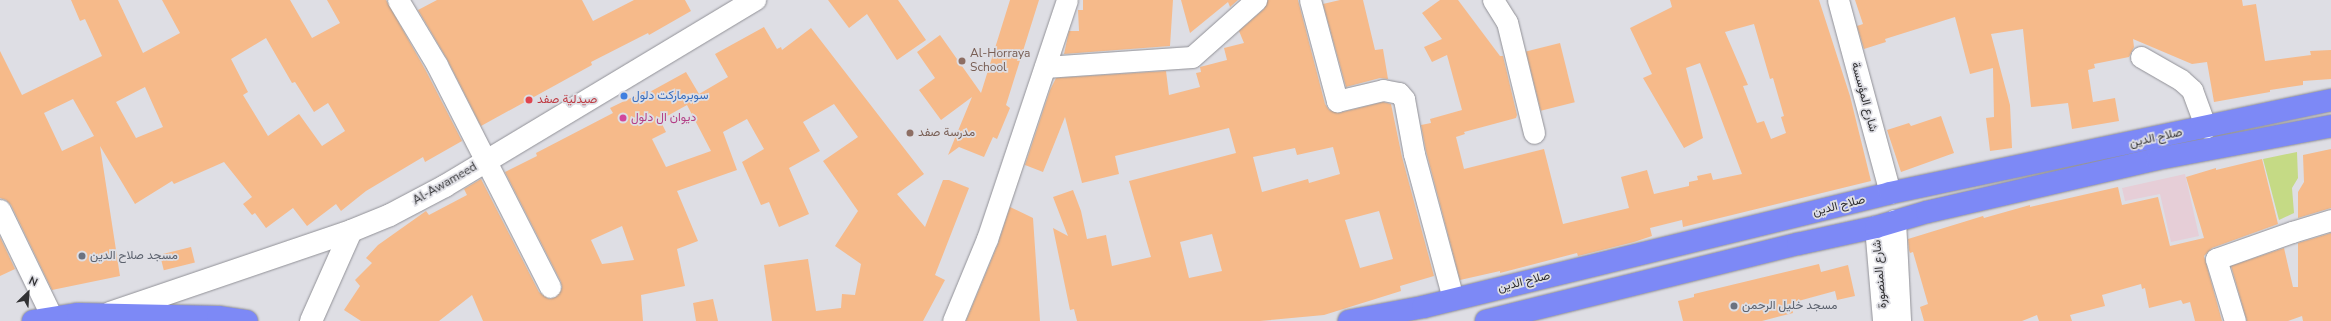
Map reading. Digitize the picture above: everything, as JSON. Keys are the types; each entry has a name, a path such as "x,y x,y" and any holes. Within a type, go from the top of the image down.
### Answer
{"highway":[{"name":"صلاح الدين","path":"1349,321 1423,307 1890,193 2206,128 2331,100"},
{"name":"صلاح الدين","path":"1486,321 1885,224 1927,212 2157,159 2331,126"},
{"path":"43,319 78,314 109,314 218,316 247,321"}],"main road":[{"name":"Al-Awameed","path":"109,314 351,231 390,215 444,186 485,160 755,0"},
{"name":"شارع المنصورة","path":"1884,321 1885,224"},
{"path":"1885,224 1900,321"},
{"path":"311,321 351,231"}],"street":[{"path":"398,0 436,65 550,287"},
{"path":"953,321 987,239 1067,0"},
{"path":"1045,67 1192,57 1256,0"},
{"path":"1310,0 1337,101 1383,90 1399,93 1404,99 1414,154 1453,299"},
{"path":"1493,0 1507,22 1534,133"},
{"name":"شارع المؤسسة","path":"1838,0 1890,193"},
{"path":"2141,57 2181,80 2192,90 2206,128"},
{"path":"0,210 43,319"},
{"path":"2235,321 2216,259 2331,220"}],"shaded area":[{"path":"2185,174 2199,236 2171,242 2160,194 2125,201 2122,188"}],"green space":[{"path":"2297,152 2298,178 2292,188 2294,213 2279,220 2263,159"}],"building":[{"path":"71,0 118,0 143,53 180,33 162,0 290,0 312,38 340,23 327,0 386,0 426,71 462,141 425,162 423,157 366,191 341,211 336,204 307,226 293,208 266,228 255,213 252,215 243,204 252,197 224,162 174,184 172,181 135,204 100,146 120,276 52,290 11,205 6,200 0,198 0,51 22,95 102,56 85,19 80,21","holes":["266,38 292,83 295,82 314,112 328,103 345,131 322,146 299,114 268,136 243,95 248,92 231,59","145,87 163,127 136,138 116,102","73,99 94,136 62,151 44,113"]},
{"path":"437,0 582,0 593,21 634,0 685,0 691,11 649,35 648,33 591,62 592,65 481,126 447,59 418,10"},
{"path":"828,0 898,0 926,40 897,60 867,14 849,28"},
{"path":"1010,0 1039,0 1006,105 1010,108 997,139 993,137 984,157 959,147 948,155 972,97 941,120 919,90 935,78 917,52 940,35 981,93"},
{"path":"1083,0 1173,0 1170,46 1064,54 1069,31 1079,31 1078,10 1083,10"},
{"path":"1181,0 1238,0 1230,7 1228,2 1190,33"},
{"path":"1268,0 1298,0 1325,104 1329,110 1339,113 1383,102 1391,104 1402,157 1434,276 1400,286 1401,291 1324,315 1260,321 1077,321 1074,309 1070,310 1053,228 1068,236 1053,197 1073,190 1081,211 1087,239 1106,235 1112,266 1151,257 1129,181 1236,153 1229,128 1115,156 1119,174 1082,183 1065,117 1043,172 1025,165 1050,90 1056,78 1166,71 1169,95 1200,87 1196,73 1201,72 1200,67 1227,60 1224,48 1244,43 1239,31 1264,9","holes":["1333,147 1340,174 1309,183 1308,179 1262,192 1253,157 1295,148 1297,155","1379,211 1393,259 1360,268 1345,220","1212,234 1222,271 1189,278 1180,242"]},
{"path":"1340,0 1363,0 1375,50 1383,49 1388,79 1380,78 1346,87 1323,4"},
{"path":"1440,0 1458,0 1500,56 1503,56 1517,115 1516,118 1464,132 1465,134 1456,137 1464,169 1544,149 1563,224 1629,208 1621,177 1647,170 1654,194 1689,186 1689,182 1698,180 1697,176 1711,173 1713,180 1742,174 1700,63 1686,68 1703,138 1684,148 1643,78 1652,74 1630,28 1672,7 1670,0 1819,0 1850,96 1871,181 1683,227 1682,220 1650,228 1652,236 1634,242 1578,256 1577,253 1500,273 1500,271 1460,280 1426,151 1421,125 1431,123 1430,119 1462,110 1447,55 1432,62 1424,47 1442,39 1422,13","holes":["1754,24 1770,79 1773,78 1784,116 1781,117 1786,133 1771,139 1764,121 1757,123 1743,86 1748,85 1725,32"]},
{"path":"1855,0 2242,0 2243,6 2256,4 2265,61 2311,55 2310,51 2331,50 2331,79 2303,81 2303,85 2270,90 2270,92 2214,102 2207,62 2192,64 2133,39 2134,47 2129,57 2094,64 2095,68 2088,70 2093,102 2115,98 2119,121 2072,129 2068,103 2031,107 2023,29 1991,34 2010,105 2012,148 1990,151 1986,118 1994,117 1993,68 1970,74 1955,17 1885,39 1886,42 1864,49 1857,26 1863,24"},
{"path":"764,27 777,49 781,47 782,50 811,28 924,174 897,194 925,227 943,180 949,180 969,188 935,275 945,280 923,321 772,321 764,265 808,259 816,311 841,308 842,294 855,295 861,264 835,246 858,211 823,161 858,137 834,104 803,122 820,151 789,168 809,214 779,227 769,202 761,205 742,162 764,149 747,119 723,132 737,170 677,191 698,241 677,249 685,286 641,295 643,321 483,321 472,295 439,321 361,321 344,310 360,286 355,280 372,263 366,258 378,245 426,211 429,215 467,195 464,189 481,179 539,292 549,299 556,297 562,288 561,282 505,172 537,156 536,153 613,113 610,108 645,91 646,94 686,72 699,94 728,77 715,54","holes":["687,105 711,151 666,167 652,139 666,132 660,120","622,226 634,260 602,264 591,240"]},
{"path":"1560,43 1575,102 1541,111 1526,51"},
{"path":"1941,116 1954,153 1901,172 1887,130 1909,123 1911,126"},
{"path":"2331,149 2331,208 2298,218 2298,192 2304,182 2303,155"},
{"path":"2262,159 2278,224 2212,248 2204,256 2222,321 2195,321 2190,302 2183,304 2181,300 2149,308 2145,288 2142,289 2141,284 2102,295 2105,306 2070,315 2072,321 2039,321 2037,315 2022,321 1924,321 1920,307 1928,304 1913,252 1910,253 1909,250 1908,239 1983,216 1984,218 2030,205 2030,207 2118,187 2122,205 2158,197 2170,246 2204,238 2186,177 2216,168 2216,170"},
{"path":"1010,207 1033,218 1040,321 966,321 998,244"},
{"path":"2331,233 2331,321 2303,321 2302,316 2288,321 2247,321 2231,266 2284,248 2293,287 2298,287 2298,243"},
{"path":"0,237 15,269 0,276"},
{"path":"191,247 195,263 164,270 160,255"},
{"path":"1819,264 1821,272 1848,265 1855,296 1837,300 1835,291 1791,303 1793,313 1762,321 1683,321 1678,301 1694,297 1694,294"},
{"path":"713,299 718,321 696,321 693,303"}],"place":[{"name":"Al-Horraya School","path":"962,61"},
{"name":"سوبرماركت دلول","path":"624,96"},
{"name":"صيدلية صفد","path":"529,100"},
{"name":"ديوان ال دلول","path":"623,118"},
{"name":"مدرسة صفد","path":"910,133"},
{"name":"مسجد صلاح الدين","path":"82,256"},
{"name":"مسجد خليل الرحمن","path":"1734,306"}]}
